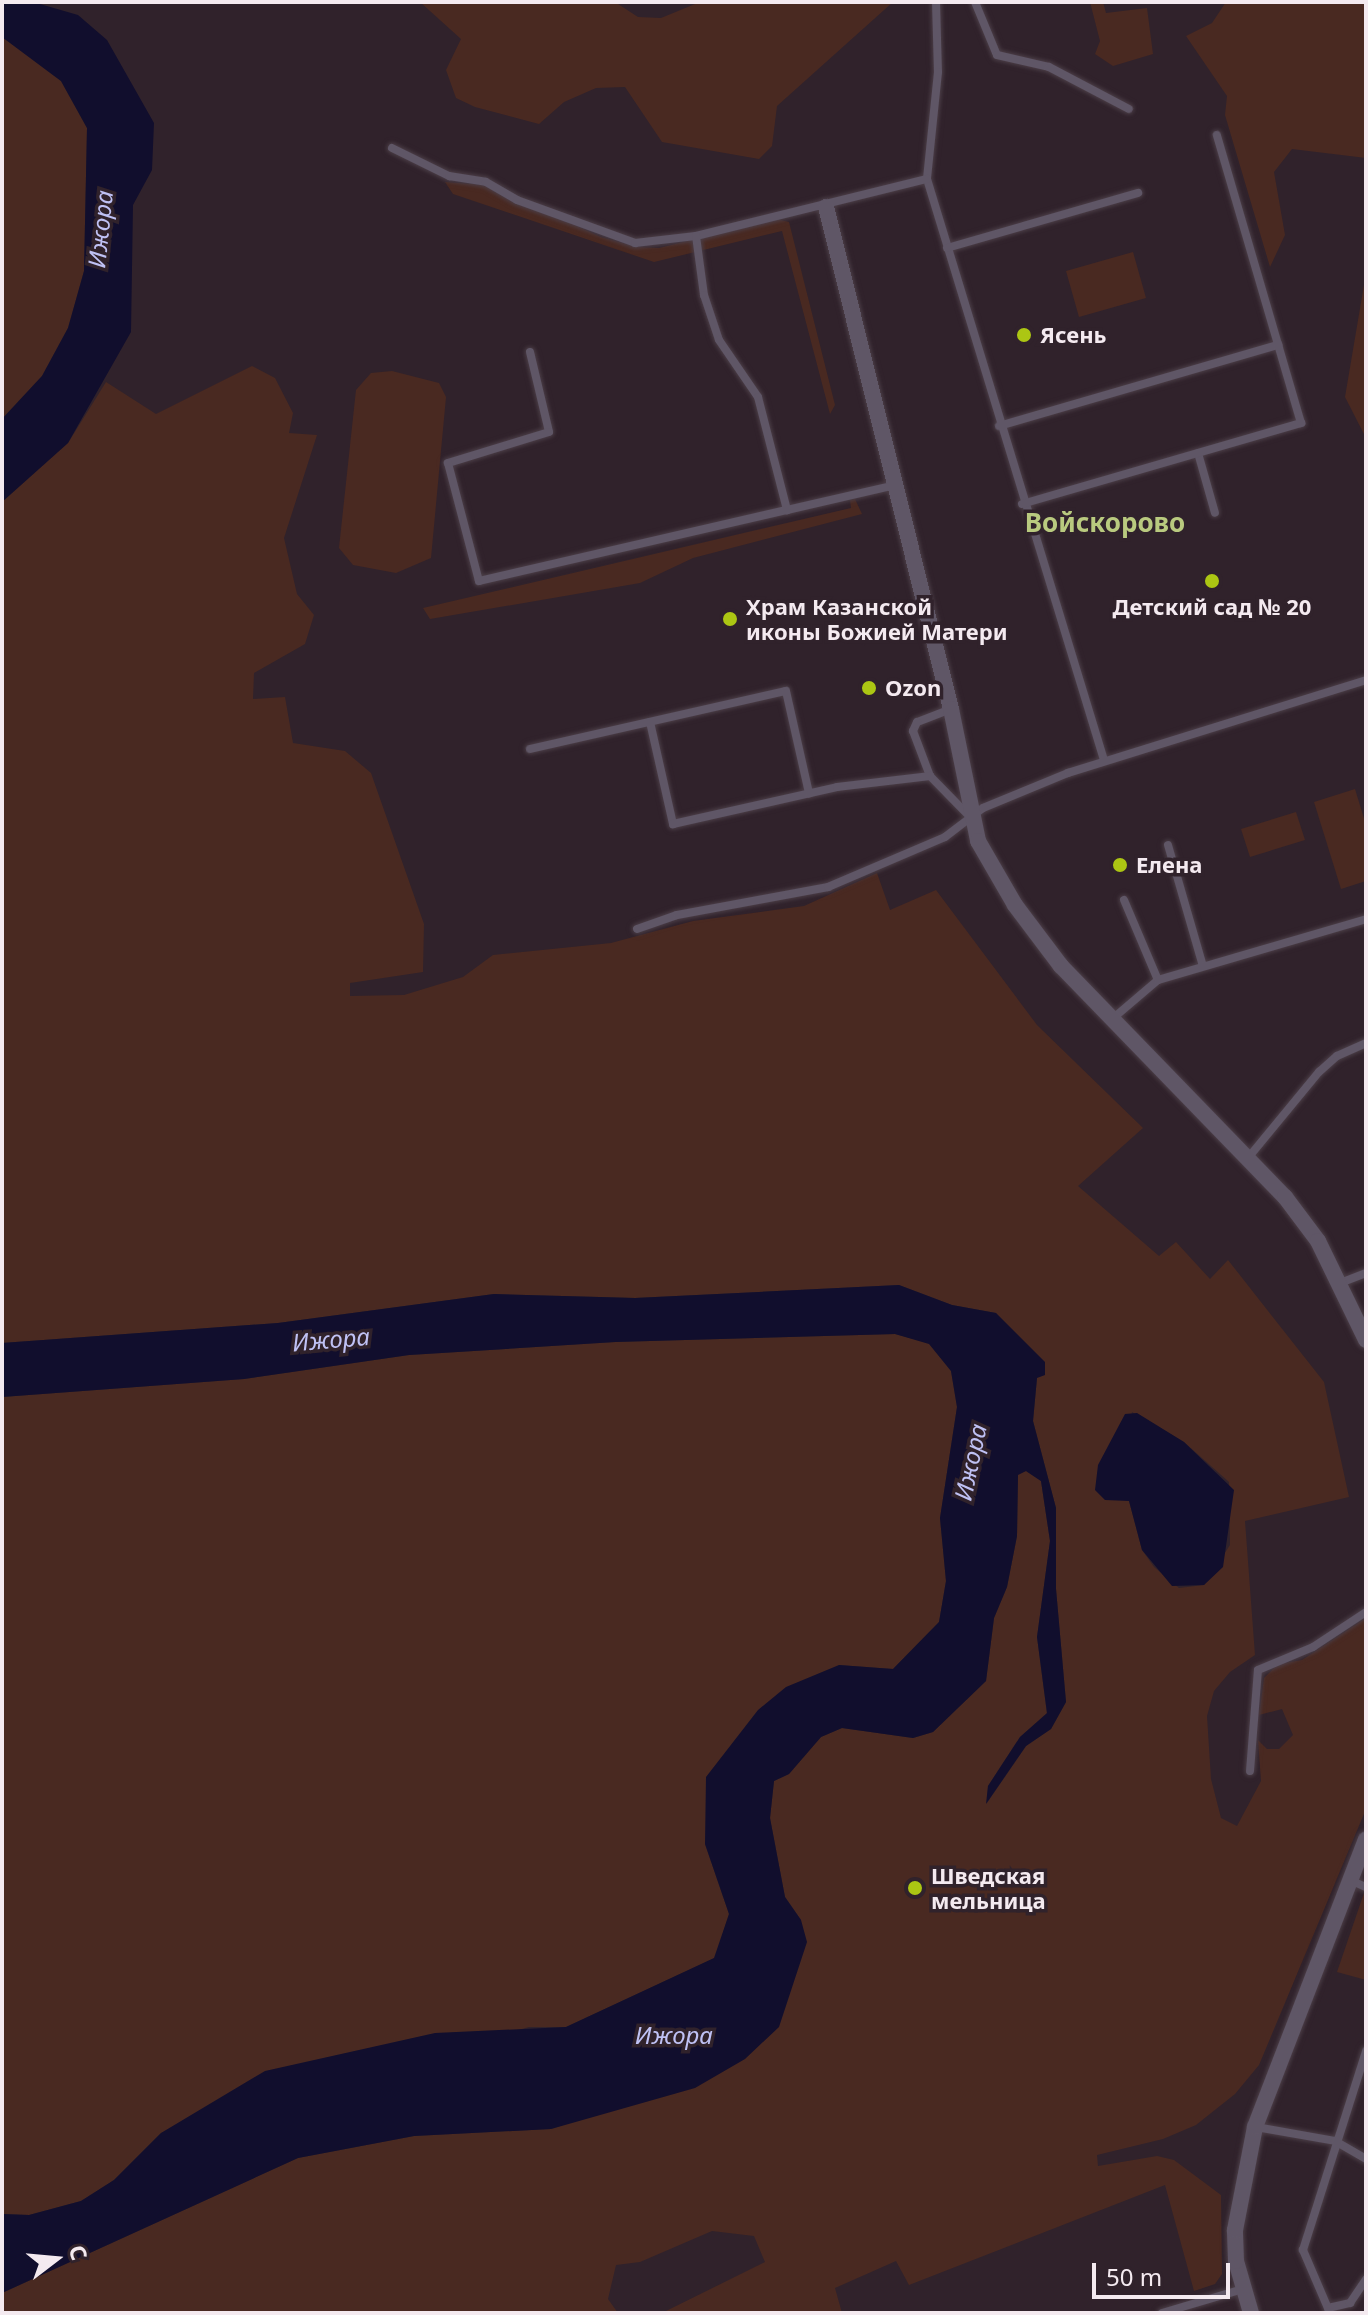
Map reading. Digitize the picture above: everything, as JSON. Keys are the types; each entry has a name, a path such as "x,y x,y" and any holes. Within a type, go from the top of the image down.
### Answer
{"street":[{"path":"826,207 951,709 970,817 1015,905 1110,1021 1285,1197 1340,1283 1366,1340"},
{"path":"1251,2313 1243,2289 1235,2230 1255,2127 1366,1840"}],"lane":[{"path":"936,2 938,72 927,179 1022,504 1104,760"},
{"path":"975,2 997,55 1049,67 1129,109"},
{"path":"1022,504 1301,423 1217,135"},
{"path":"392,148 449,176 486,182 517,200 635,243 696,236 740,222 826,207 927,179"},
{"path":"947,248 1138,193"},
{"path":"696,236 695,253 714,325 758,397 787,510"},
{"path":"999,426 1278,345"},
{"path":"530,352 549,432 448,463 479,581 895,485"},
{"path":"1198,453 1215,513"},
{"path":"637,929 677,915 828,887 881,860 945,837 970,817 1104,760 1366,680"},
{"path":"530,749 786,691 809,793"},
{"path":"951,709 917,722 913,731 930,776 970,817"},
{"path":"650,722 673,824 809,793 930,776"},
{"path":"1168,845 1203,966"},
{"path":"1124,900 1158,980"},
{"path":"1110,1021 1158,980 1366,919"},
{"path":"1247,1159 1319,1072 1337,1056 1366,1043"},
{"path":"1340,1283 1366,1273"},
{"path":"1250,1771 1258,1670 1313,1647 1366,1612"},
{"path":"1350,1880 1366,1887"},
{"path":"1366,2051 1303,2250 1329,2310 1350,2303 1366,2279"},
{"path":"1255,2127 1335,2141 1366,2159"},
{"path":"1162,2313 1243,2289"}],"shaded area":[{"path":"420,2 615,2 638,17 661,18 700,2 893,2 777,106 772,146 759,159 662,142 625,87 596,88 564,102 539,124 475,107 456,98 446,70 461,39"},
{"path":"1090,2 1103,2 1106,13 1147,8 1153,54 1113,66 1095,54 1100,41"},
{"path":"1226,2 1366,2 1366,158 1292,149 1274,172 1285,235 1270,267 1225,115 1227,96 1186,36 1212,23"},
{"path":"2,37 61,81 87,128 84,271 68,328 42,376 2,419"},
{"path":"445,182 485,185 601,237 637,247 659,248 776,219 789,222 835,405 830,414 782,231 654,262 453,194"},
{"path":"1133,252 1146,298 1079,317 1066,271"},
{"path":"1366,273 1366,438 1345,397"},
{"path":"252,366 275,378 293,413 289,433 317,435 284,538 297,594 314,615 305,644 254,673 253,699 285,697 293,743 345,751 371,773 424,924 423,972 350,983 350,996 404,995 463,977 493,955 611,943 693,921 804,906 877,873 890,910 936,890 1037,1025 1143,1128 1078,1186 1159,1256 1176,1242 1210,1279 1228,1260 1324,1382 1349,1497 1245,1521 1255,1655 1230,1672 1214,1691 1207,1716 1211,1779 1221,1818 1237,1826 1261,1781 1258,1740 1267,1749 1279,1749 1293,1735 1282,1709 1259,1715 1264,1678 1278,1664 1302,1660 1366,1618 1366,1809 1259,2065 1235,2094 1196,2125 1163,2139 1097,2155 1098,2166 1157,2156 1174,2160 1221,2195 1222,2274 1215,2284 1194,2291 1165,2185 909,2285 896,2261 835,2288 842,2313 662,2313 765,2262 754,2236 712,2231 640,2262 616,2265 608,2299 618,2313 2,2313 2,2293 298,2158 414,2136 551,2129 619,2106 801,1920 785,1897 770,1818 774,1781 789,1774 821,1737 842,1728 913,1738 933,1732 986,1681 994,1618 1007,1587 1017,1536 1018,1474 1026,1471 1041,1481 1050,1541 1037,1637 1047,1714 1020,1737 988,1786 987,1803 1026,1746 1051,1729 1066,1702 1056,1589 1056,1508 1033,1421 1037,1378 996,1313 952,1305 899,1285 635,1298 494,1294 278,1323 2,1343 2,502 68,443 106,382 156,414","holes":["1132,1412 1184,1442 1229,1482 1230,1545 1204,1585 1179,1588 1154,1567 1142,1550 1129,1501 1117,1498"]},
{"path":"392,371 439,383 446,397 431,558 396,573 353,565 339,548 356,390 371,373"},
{"path":"855,499 862,514 693,558 640,583 430,619 423,608 851,508 850,500"},
{"path":"1355,789 1366,825 1366,881 1341,889 1314,802"},
{"path":"1296,812 1305,840 1250,857 1241,829"},
{"path":"895,1334 929,1343 951,1371 957,1407 940,1518 946,1581 939,1622 893,1669 839,1665 705,1844 729,1914 715,1958 566,2027 529,2027 161,2133 114,2180 81,2201 29,2215 2,2214 2,1397 244,1379 409,1355 615,1342"},
{"path":"1366,1893 1366,1980 1337,1972"}],"water":[{"name":"Ижора","path":"2,2 33,2 78,15 107,40 154,123 152,170 133,205 131,332 68,443 2,502 2,419 42,376 68,328 84,271 87,128 61,81 2,37"},
{"name":"Ижора","path":"899,1285 952,1305 996,1313 1045,1362 1045,1375 1037,1378 1033,1421 1056,1508 1056,1589 1066,1702 1051,1729 1026,1746 986,1804 988,1786 1020,1737 1047,1713 1037,1637 1050,1541 1041,1481 1026,1471 1018,1475 1017,1536 1007,1587 994,1618 986,1681 933,1732 913,1738 842,1728 821,1737 789,1774 774,1781 770,1818 785,1897 801,1920 807,1942 779,2027 745,2059 695,2088 551,2129 414,2136 298,2158 2,2293 2,2214 29,2215 81,2201 114,2180 161,2133 265,2071 435,2033 566,2027 714,1958 729,1914 705,1844 706,1777 758,1710 786,1687 839,1665 893,1669 939,1622 946,1581 940,1518 957,1407 951,1371 929,1344 895,1334 615,1342 409,1355 244,1379 2,1397 2,1343 278,1323 494,1294 635,1298"},
{"path":"1137,1413 1184,1442 1234,1490 1223,1567 1204,1585 1172,1586 1142,1550 1129,1501 1105,1500 1095,1490 1098,1465 1125,1414"}],"place":[{"name":"Ясень","path":"1024,335"},
{"name":"Детский сад № 20","path":"1212,581"},
{"name":"Храм Казанской иконы Божией Матери","path":"730,619"},
{"name":"Ozon","path":"869,688"},
{"name":"Елена","path":"1120,865"},
{"name":"Шведская мельница","path":"915,1888"}],"district":[{"name":"Войскорово","path":"1105,523"}]}
